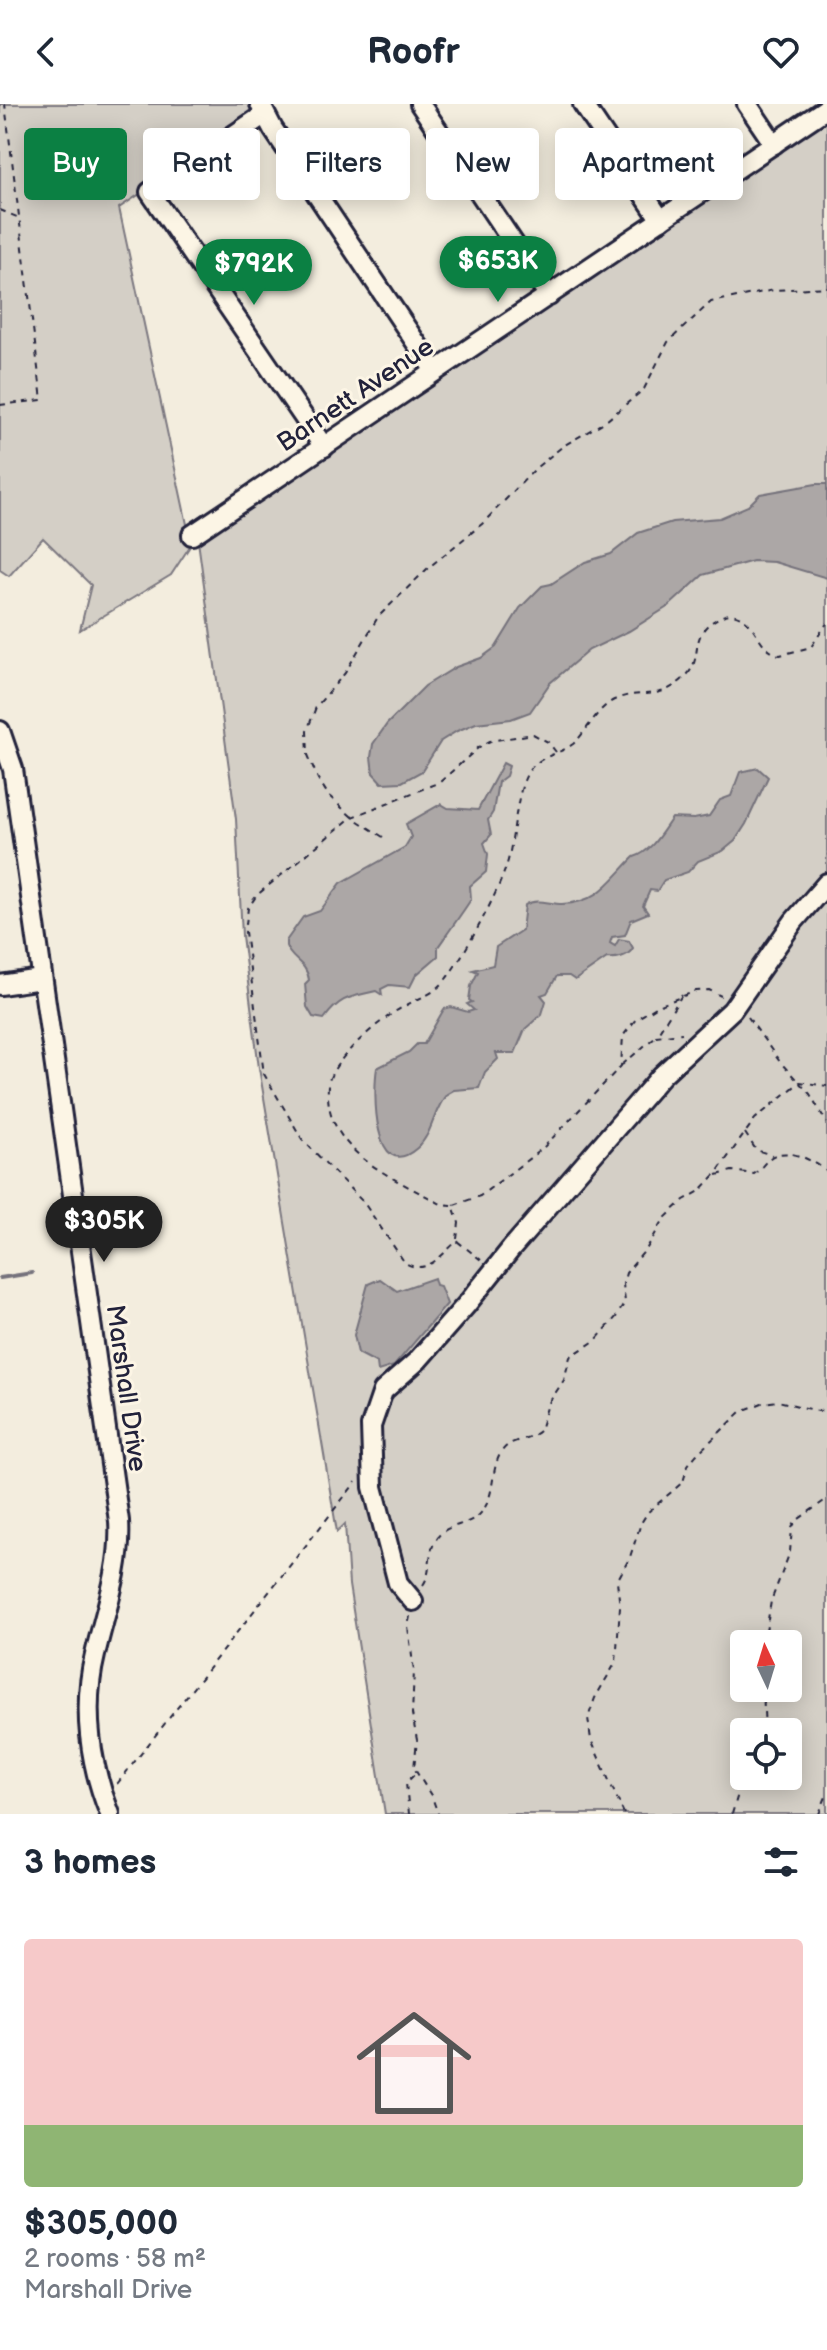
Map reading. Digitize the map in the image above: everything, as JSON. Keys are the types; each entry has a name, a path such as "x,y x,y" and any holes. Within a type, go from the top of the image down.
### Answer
{"street":[{"path":"583,104 661,220"},
{"path":"747,104 774,144"},
{"path":"422,107 549,296"},
{"name":"Barnett Avenue","path":"192,535 827,108"},
{"path":"324,447 150,192 262,109 435,371"},
{"name":"Marshall Drive","path":"0,731 13,769 119,1521 117,1565 94,1657 89,1700 96,1771 110,1814"},
{"path":"413,1601 398,1583 373,1487 371,1426 383,1391 417,1361 662,1075 732,1010 794,921 827,883"},
{"path":"0,985 42,979"}],"path":[{"path":"0,405 42,400 5,104"},
{"path":"0,210 20,218"},
{"path":"383,837 352,817 329,796 308,755 307,731 316,707 345,673 378,617 428,568 482,524 537,467 563,446 606,421 644,389 668,342 711,302 774,290 827,287"},
{"path":"556,752 548,742 533,734 490,741 440,782 352,817 263,888 248,908 245,932 262,1068 302,1139 364,1203 405,1263 415,1268 424,1268 457,1241 459,1223 453,1205 441,1204 376,1167 344,1142 333,1120 329,1081 337,1065 374,1027 402,1006 436,990 447,978 505,869 526,776 539,762 572,744 609,703 625,696 656,695 678,683 695,664 700,633 718,618 729,614 741,617 753,628 766,648 780,655 811,647 827,623"},
{"path":"621,1066 656,1036 682,994"},
{"path":"656,1036 712,1028"},
{"path":"438,1814 428,1790 416,1773 413,1761 417,1740 411,1698 414,1671 408,1627 413,1601 428,1578 429,1555 435,1540 446,1528 472,1520 483,1511 502,1451 540,1430 548,1404 564,1380 567,1360 596,1340 624,1306 626,1273 647,1248 670,1212 700,1191 745,1132 800,1082 827,1086"},
{"path":"745,1132 756,1150 774,1156 802,1157 827,1172"},
{"path":"715,1175 732,1171 754,1174 774,1156"},
{"path":"457,1241 483,1261 497,1266"},
{"path":"624,1814 591,1740 588,1718 595,1698 616,1662 620,1607 617,1581 630,1557 641,1523 648,1512 683,1482 688,1465 696,1455 742,1411 756,1404 778,1401 818,1411 827,1410"},
{"path":"113,1788 372,1463"},
{"path":"766,1630 771,1601 790,1552 792,1528 796,1521 827,1499"},
{"path":"409,1814 406,1783 416,1773"},
{"path":"732,1814 739,1790"},
{"path":"819,1814 827,1794"}],"shaded area":[{"path":"0,104 275,104 239,128 143,128 143,192 119,208 188,529 194,540 171,575 80,630 91,585 43,538 9,576 0,570"},
{"path":"827,118 827,1814 385,1814 349,1585 345,1524 337,1532 259,1068 242,936 236,819 198,541 705,200 743,200 743,174"},
{"path":"827,484 827,578 774,562 753,561 703,575 669,606 629,631 589,650 550,683 530,712 511,719 476,723 457,731 441,741 422,771 402,782 382,783 373,773 373,744 387,724 425,686 456,667 481,658 496,647 520,608 542,586 551,584 585,562 611,554 638,533 672,522 720,518 748,506 760,494"},
{"path":"503,763 509,766 506,776 498,782 493,812 488,820 491,835 484,843 488,854 486,872 470,886 471,899 438,947 438,956 416,975 410,987 389,985 381,989 382,995 376,991 353,996 341,1002 324,1019 313,1017 307,1007 305,984 309,980 308,974 286,946 286,941 303,917 320,911 341,883 405,847 411,837 406,824 441,804 448,808 478,810"},
{"path":"758,768 768,777 735,841 723,851 698,861 688,872 664,880 657,891 650,890 643,906 648,913 631,920 625,935 612,937 610,943 615,946 619,939 629,941 633,948 631,951 622,957 607,958 575,980 569,976 557,976 547,993 541,995 546,1001 542,1014 525,1029 515,1053 496,1053 498,1059 485,1072 479,1088 454,1090 447,1094 417,1148 402,1156 392,1155 384,1145 376,1113 377,1068 409,1052 417,1044 424,1044 444,1009 474,1010 467,1004 472,1002 469,1000 471,986 478,972 473,970 493,965 496,947 522,930 525,905 539,902 575,903 595,895 634,857 651,846 672,818 709,816 720,800 731,796 740,772"},
{"path":"434,1278 447,1304 394,1366 378,1371 377,1363 358,1353 354,1335 368,1284 380,1279 397,1291"}],"waterway":[{"path":"0,1278 32,1273"}]}
